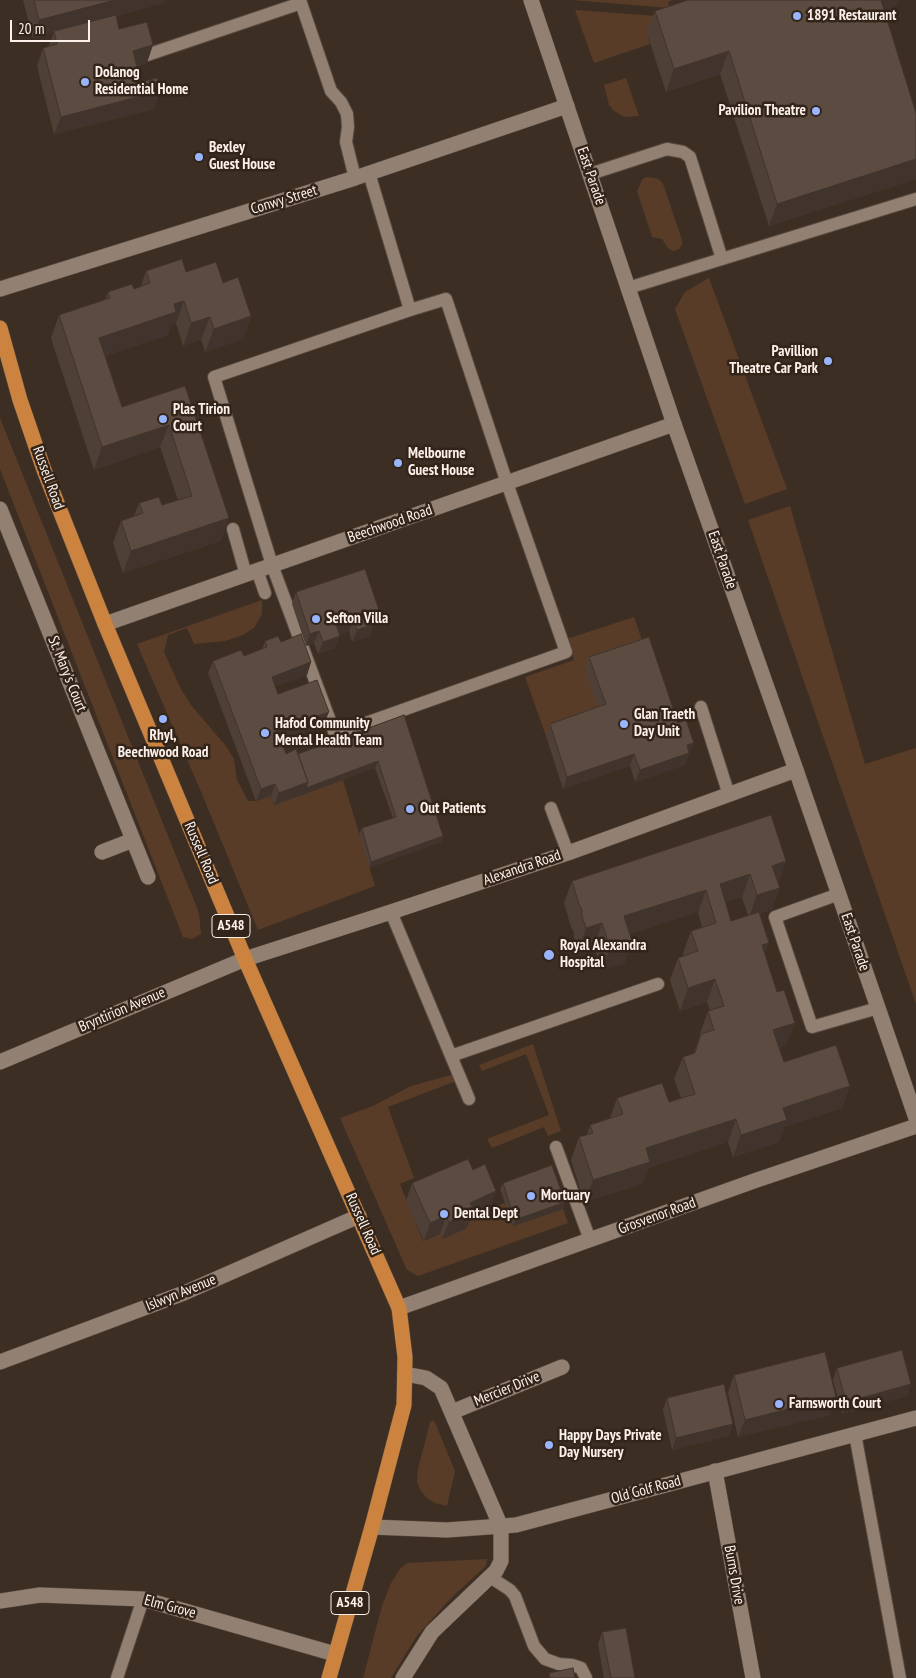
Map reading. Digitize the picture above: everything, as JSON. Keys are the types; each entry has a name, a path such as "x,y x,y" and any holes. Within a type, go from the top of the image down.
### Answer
{"main road":[{"name":"Russell Road","path":"0,328 20,400 44,470 105,624 245,959 399,1308 405,1357 404,1406 372,1527"},
{"name":"A548","path":"328,1678 372,1527"}],"street":[{"name":"East Parade","path":"531,0 674,424 916,1118"},
{"name":"Conwy Street","path":"0,289 362,176 567,106"},
{"name":"Beechwood Road","path":"105,624 674,424"},
{"name":"St. Mary's Court","path":"0,508 148,877"},
{"name":"Alexandra Road","path":"245,959 568,853 796,770"},
{"path":"102,852 133,840"},
{"name":"Bryntirion Avenue","path":"0,1062 245,959"},
{"name":"Grosvenor Road","path":"399,1308 754,1181 916,1126"},
{"name":"Islwyn Avenue","path":"0,1362 184,1293 360,1216"},
{"name":"Mercier Drive","path":"452,1412 562,1367"},
{"path":"402,1678 432,1632 496,1571 501,1561 501,1527 441,1388 426,1378 405,1374"},
{"name":"Old Golf Road","path":"372,1527 447,1530 516,1525 916,1418"},
{"name":"Burns Drive","path":"715,1471 753,1678"},
{"name":"Elm Grove","path":"0,1601 40,1595 142,1599 335,1654"}],"lane":[{"path":"146,55 301,2 330,90 342,102 347,114 346,142 362,176 410,310"},
{"path":"590,174 668,149 683,152 690,157 722,259"},
{"path":"628,288 916,199"},
{"path":"446,299 566,652 335,734 272,565 214,377 410,310 446,299"},
{"path":"233,529 251,572 265,592"},
{"path":"701,708 729,795"},
{"path":"551,808 568,853"},
{"path":"839,894 775,917 812,1026 878,1008"},
{"path":"391,912 469,1099"},
{"path":"451,1056 658,984"},
{"path":"556,1147 590,1240"},
{"path":"855,1434 900,1678"},
{"path":"490,1577 510,1590 534,1646 545,1659 581,1668 586,1678"},
{"path":"117,1678 142,1599"}],"shaded area":[{"path":"572,0 673,0 668,2 670,8"},
{"path":"575,10 671,17 647,33 650,44 594,63"},
{"path":"626,78 639,116 625,117 614,111 609,105 604,85"},
{"path":"646,177 660,180 663,184 682,240 682,245 679,249 673,251 668,248 662,239 652,237 637,191 642,180"},
{"path":"709,278 787,489 745,504 675,309 685,292"},
{"path":"0,418 199,913 201,934 192,939 183,937 0,469"},
{"path":"790,506 865,764 916,748 916,1004 748,520"},
{"path":"262,600 262,614 254,628 243,635 225,641 194,644 187,628 168,635 164,652 181,689 191,705 226,746 234,759 237,780 248,801 256,801 271,796 274,805 343,780 375,886 258,930 137,644"},
{"path":"634,617 645,649 601,716 546,736 525,677 574,660 567,639"},
{"path":"533,1044 561,1131 548,1136 544,1127 492,1148 487,1139 549,1115 526,1054 482,1071 479,1065"},
{"path":"455,1074 456,1081 388,1107 414,1178 400,1184 423,1241 440,1234 443,1239 467,1228 464,1220 505,1203 513,1226 563,1209 568,1223 418,1276 407,1270 340,1118 373,1106 411,1086"},
{"path":"434,1420 455,1471 447,1506 435,1503 427,1498 420,1490 417,1482 418,1469 430,1422"},
{"path":"487,1559 486,1566 450,1599 416,1637 391,1678 363,1678 382,1606 391,1583 400,1569 407,1563"}],"building":[{"path":"34,0 115,0 39,20"},
{"name":"Pavilion Theatre","path":"688,0 881,0 916,113 916,159 777,204 729,51 674,69 655,11"},
{"name":"Dolanog Residential Home","path":"116,15 119,29 147,22 153,45 133,51 141,82 157,78 160,91 61,117 43,48 57,44 54,31"},
{"path":"182,259 186,272 216,262 223,283 238,277 251,316 214,329 210,317 191,323 184,301 174,304 176,312 99,338 122,407 185,386 229,518 131,551 121,521 143,513 139,503 159,497 162,505 192,496 169,425 102,447 59,315 110,298 108,292 132,284 134,289 150,283 146,271"},
{"path":"365,569 379,610 370,612 374,624 357,630 353,619 336,624 340,636 323,642 319,631 310,634 296,592"},
{"name":"Hafod Community Mental Health Team","path":"301,634 311,662 272,677 278,694 317,680 329,712 277,730 286,754 296,749 308,782 279,793 275,784 261,789 213,661 241,650 244,656 267,647 265,641 278,636 281,642"},
{"name":"Glan Traeth Day Unit","path":"649,637 678,723 686,720 694,743 687,745 689,753 640,770 634,754 567,777 550,724 606,704 589,657"},
{"name":"Out Patients","path":"404,715 443,836 371,862 362,828 396,817 378,761 306,788 308,782 298,754"},
{"name":"Royal Alexandra Hospital","path":"771,815 786,861 772,866 780,888 757,895 750,874 720,884 731,921 759,912 769,943 762,945 777,992 784,990 795,1023 773,1030 784,1062 836,1045 850,1086 783,1108 787,1120 741,1135 736,1119 646,1148 650,1162 593,1180 579,1137 593,1133 590,1125 623,1114 617,1098 662,1083 669,1102 695,1094 683,1057 695,1053 701,1034 714,1030 708,1011 724,1006 715,979 688,988 678,958 698,951 691,931 716,923 706,890 624,916 632,941 610,948 602,923 586,928 572,881"},
{"path":"468,1159 473,1170 485,1164 496,1191 470,1203 474,1211 449,1222 446,1216 430,1223 412,1183"},
{"name":"Mortuary","path":"552,1165 565,1202 515,1220 503,1183"},
{"path":"902,1350 911,1384 846,1402 837,1368"},
{"path":"825,1352 836,1397 745,1420 734,1375"},
{"path":"724,1384 733,1424 676,1438 667,1398"},
{"path":"626,1628 635,1678 611,1678 602,1632"},
{"path":"573,1668 575,1678 550,1678 549,1673"}],"place":[{"name":"1891 Restaurant","path":"797,16"},
{"name":"Dolanog Residential Home","path":"85,82"},
{"name":"Pavilion Theatre","path":"816,111"},
{"name":"Bexley Guest House","path":"199,157"},
{"name":"Pavillion Theatre Car Park","path":"828,361"},
{"name":"Plas Tirion Court","path":"163,419"},
{"name":"Melbourne Guest House","path":"398,463"},
{"name":"Sefton Villa","path":"316,619"},
{"name":"Rhyl, Beechwood Road","path":"163,719"},
{"name":"Glan Traeth Day Unit","path":"624,724"},
{"name":"Hafod Community Mental Health Team","path":"265,733"},
{"name":"Out Patients","path":"410,809"},
{"name":"Royal Alexandra Hospital","path":"549,955"},
{"name":"Mortuary","path":"531,1196"},
{"name":"Dental Dept","path":"444,1214"},
{"name":"Farnsworth Court","path":"779,1404"},
{"name":"Happy Days Private Day Nursery","path":"549,1445"}]}
